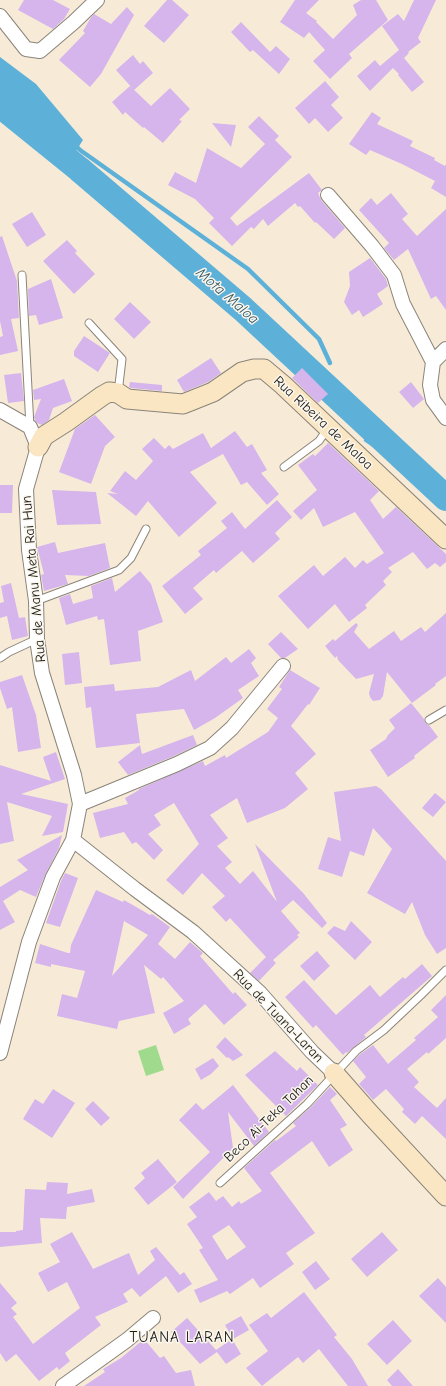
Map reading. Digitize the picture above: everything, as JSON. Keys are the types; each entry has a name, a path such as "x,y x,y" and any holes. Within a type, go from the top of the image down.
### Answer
{"street":[{"path":"0,16 26,49 40,51 97,0"},
{"path":"328,194 372,246 394,275 403,304 433,362 430,384 433,400 446,418"},
{"path":"433,362 446,349"},
{"name":"Rua Ribeira de Maloa","path":"118,393 127,399 183,404 213,392 242,372 254,369 264,369 283,385 446,539"},
{"path":"38,447 44,436 102,396 109,392 118,393"},
{"path":"0,410 30,427 38,447"},
{"name":"Rua de Manu Meta Rai Hun","path":"0,1053 29,942 53,877 73,840 80,804 74,775 42,674 37,639 36,601 29,550 26,489 38,447"},
{"path":"80,804 177,764 210,748 232,728 283,666"},
{"name":"Rua de Tuana-Laran","path":"73,840 193,932 260,993 312,1052 446,1196"},
{"path":"63,1386 127,1340 153,1318"}],"lane":[{"path":"22,275 30,427"},
{"path":"89,323 122,359 118,393"},
{"path":"284,467 319,440 328,428"},
{"path":"36,601 119,570 131,558 146,529"},
{"path":"0,658 9,652 37,639"},
{"path":"429,720 446,710"},
{"name":"Beco Ai-Teka Tahan","path":"220,1183 307,1104 356,1051 384,1030 446,970"}],"green space":[{"path":"156,1045 164,1070 146,1076 138,1051"}],"water":[{"path":"0,57 36,84 83,140 74,154 0,106"}],"building":[{"path":"24,0 53,0 70,9 64,19 53,29 18,10"},
{"path":"167,0 172,0 189,15 164,43 144,26"},
{"path":"295,0 319,0 306,13 317,21 316,22 333,39 357,15 353,5 361,0 376,0 388,20 349,54 352,58 330,79 313,61 325,50 309,32 304,38 280,22"},
{"path":"414,0 436,0 418,38 421,42 408,52 409,53 404,58 424,82 412,92 393,68 370,91 357,76 375,60 380,66 399,50 382,26 398,14 404,21"},
{"path":"127,7 134,15 101,74 90,87 59,60 85,33 83,31 94,14 111,24"},
{"path":"241,22 270,52 276,46 290,59 279,74 253,50 250,52 231,32"},
{"path":"133,55 140,64 143,61 153,73 134,90 116,70"},
{"path":"325,81 339,97 331,105 343,118 328,132 315,118 309,124 295,108"},
{"path":"130,86 151,106 170,88 190,109 179,120 182,121 163,143 125,112 123,115 112,102"},
{"path":"372,112 381,118 377,124 413,141 410,146 435,158 434,160 445,166 446,164 446,197 431,188 435,181 370,150 366,155 349,144"},
{"path":"259,116 279,136 275,140 292,157 230,218 237,226 309,173 322,190 318,193 321,200 345,228 334,239 295,203 268,226 263,219 254,229 251,227 232,246 209,223 214,218 195,199 168,185 175,172 196,183 207,148 241,168 265,144 248,127"},
{"path":"212,123 236,125 231,147"},
{"path":"391,193 408,214 402,219 417,236 446,209 446,310 436,296 431,299 408,249 394,260 384,248 389,243 359,210 371,198 377,205"},
{"path":"32,212 46,235 27,247 12,224"},
{"path":"2,236 17,281 19,318 11,319 18,351 0,355 0,337 3,336 0,321 0,237"},
{"path":"67,240 77,251 75,253 95,274 74,294 43,261"},
{"path":"370,258 386,279 388,286 377,294 383,304 363,317 359,310 352,315 344,302 350,286 349,272"},
{"path":"51,279 63,318 39,325 36,315 29,316 28,289"},
{"path":"130,302 151,322 134,339 114,319"},
{"path":"84,336 110,353 98,372 74,356 74,351"},
{"path":"211,358 221,373 208,382 184,392 177,380"},
{"path":"302,368 328,394 318,403 292,378"},
{"path":"21,373 24,401 8,403 4,375"},
{"path":"64,379 72,401 53,408 49,420 42,425 37,423 34,417 41,399 34,400 33,390"},
{"path":"130,382 162,385 162,391 131,388 129,387"},
{"path":"411,382 424,399 413,408 399,392"},
{"path":"95,415 115,437 105,446 91,484 59,472 75,429"},
{"path":"235,431 247,447 252,444 267,470 261,473 279,494 267,505 247,482 241,485 223,454 190,472 217,503 179,537 148,501 136,516 107,493 118,494 110,491 125,471 136,480 153,461 142,449 154,438 165,449 169,445 173,449 203,433 211,448"},
{"path":"328,443 379,491 370,500 383,519 396,507 446,554 446,562 440,567 435,563 427,569 413,552 388,568 392,572 383,581 386,585 365,605 367,608 349,622 335,604 308,629 278,596 314,565 323,576 345,557 355,568 363,560 367,564 384,553 355,512 323,527 314,508 301,520 293,511 317,490 298,465 313,454 315,456"},
{"path":"0,485 13,485 12,513 0,513"},
{"path":"52,490 96,492 101,524 57,525"},
{"path":"277,500 292,517 275,533 280,539 253,563 242,551 216,573 214,570 193,588 203,599 185,614 162,586 201,555 198,551 227,528 221,521 232,512 245,529"},
{"path":"55,542 58,553 105,543 110,568 89,576 65,575 68,584 44,591 41,575 44,574 37,547"},
{"path":"140,571 151,584 163,622 138,631 141,661 110,665 104,619 98,620 97,616 66,625 59,598 70,594 73,604 93,598 91,586 112,578 115,592"},
{"path":"11,583 19,618 25,617 28,636 12,640 7,616 0,618 0,603 4,602 1,586"},
{"path":"446,613 446,676 412,703 387,672 383,696 380,700 373,701 369,693 374,674 356,679 338,660 337,656 335,658 325,646 333,639 335,641 356,623 358,625 354,632 369,649 394,631 401,641 421,627 425,632"},
{"path":"281,632 298,649 285,658 281,658 268,644"},
{"path":"249,649 256,658 251,663 259,676 238,690 243,698 215,718 194,730 184,709 136,714 140,743 96,748 91,707 86,708 84,687 114,684 115,691 158,687 191,670 195,681 226,657 231,663"},
{"path":"79,652 82,683 65,685 62,654"},
{"path":"290,670 320,688 309,705 308,704 291,726 316,754 295,773 308,789 285,808 247,823 237,798 210,815 228,838 217,846 232,862 225,868 240,884 253,871 277,902 255,844 304,894 327,923 322,928 293,900 281,911 300,933 297,935 299,937 273,960 276,963 259,981 250,973 266,957 230,918 226,922 212,907 225,896 202,873 183,895 166,880 199,844 174,803 154,815 161,825 148,834 163,850 154,860 136,842 132,844 124,832 100,838 93,813 128,804 125,798 139,789 203,761 205,766 225,755 226,758 268,732 278,718 267,709 282,689 279,687"},
{"path":"22,675 36,715 41,748 18,752 12,707 7,709 0,688 0,682"},
{"path":"411,703 424,719 425,723 429,725 438,737 414,756 415,758 388,777 370,750 386,739 395,728 389,720"},
{"path":"193,735 197,745 128,775 118,762 140,745 142,754"},
{"path":"56,752 65,779 21,794 68,804 63,832 42,836 52,816 7,802 14,841 0,844 0,765 51,781 43,757"},
{"path":"376,786 381,789 446,861 446,948 437,954 425,935 412,902 405,914 367,893 392,849 373,828 364,856 350,851 342,877 318,869 328,837 341,841 334,792"},
{"path":"435,793 446,802 433,817 422,808"},
{"path":"62,835 59,848 36,897 20,890 3,901 15,922 0,930 0,887 28,870 17,860"},
{"path":"65,873 78,878 60,927 46,923"},
{"path":"96,890 123,902 124,900 150,915 152,914 170,927 158,944 175,959 190,942 203,953 200,956 233,994 235,992 247,1005 224,1025 205,1004 188,1019 191,1024 174,1034 163,1013 184,1001 163,977 161,979 144,965 155,1013 119,1021 117,1029 57,1016 62,994 77,998 85,971 51,964 51,967 35,963 40,944 68,953 70,953 71,945","holes":["124,921 148,935 112,976"]},
{"path":"351,921 372,942 355,960 327,933 334,926 345,931"},
{"path":"317,951 330,966 314,981 300,966"},
{"path":"422,964 432,976 364,1035 366,1037 343,1055 316,1025 313,1028 285,997 304,980 336,1015 370,985 380,997 403,977 405,979"},
{"path":"446,995 446,1038 428,1054 427,1052 407,1069 419,1082 414,1087 437,1108 446,1098 446,1139 422,1116 415,1124 402,1112 404,1109 386,1089 373,1100 359,1084 366,1077 353,1061 373,1045 388,1064 416,1040 414,1038 438,1017 431,1010"},
{"path":"225,1037 243,1055 233,1061 228,1057 227,1058 216,1047"},
{"path":"275,1051 297,1071 300,1067 318,1085 286,1116 245,1075"},
{"path":"213,1058 219,1066 211,1074 201,1080 195,1069"},
{"path":"233,1085 269,1132 254,1146 228,1112 233,1148 183,1199 173,1187 210,1152 179,1120 196,1103 203,1110"},
{"path":"330,1087 337,1094 330,1100 347,1125 340,1129 353,1150 329,1167 312,1141 270,1173 315,1233 286,1253 294,1264 260,1288 253,1278 230,1294 227,1291 200,1303 194,1290 218,1280 199,1250 203,1248 187,1224 197,1217 189,1207 209,1192 216,1201 223,1196 232,1207 239,1201 241,1204 262,1191 244,1168 275,1140 276,1141 296,1126 293,1123","holes":["229,1225 246,1247 227,1260 212,1236"]},
{"path":"53,1089 75,1103 52,1138 23,1119 35,1099 43,1104"},
{"path":"93,1101 110,1118 101,1126 85,1109"},
{"path":"158,1159 177,1182 148,1205 134,1188 145,1178 141,1173"},
{"path":"47,1182 68,1183 67,1194 92,1189 95,1202 67,1207 66,1219 40,1218 42,1243 0,1247 0,1232 16,1232 23,1230 25,1189 46,1190"},
{"path":"72,1232 93,1269 129,1253 138,1275 155,1260 150,1251 156,1247 180,1275 184,1272 192,1284 178,1293 166,1276 140,1297 132,1288 123,1294 128,1302 95,1317 101,1325 65,1353 70,1361 59,1370 57,1367 39,1381 16,1354 6,1362 0,1353 0,1283 17,1303 11,1308 17,1314 13,1317 33,1344 80,1308 67,1282 48,1292 38,1273 60,1262 50,1244"},
{"path":"382,1232 398,1250 367,1277 351,1259"},
{"path":"316,1261 330,1279 315,1290 302,1272"},
{"path":"438,1278 446,1287 446,1323 419,1296"},
{"path":"304,1292 337,1335 334,1337 352,1359 368,1386 348,1386 319,1349 303,1363 298,1357 262,1386 246,1368 268,1351 249,1325 267,1313 271,1318"},
{"path":"241,1316 249,1330 233,1339 225,1325"},
{"path":"187,1318 216,1350 232,1339 241,1354 226,1364 217,1352 200,1364 171,1332"},
{"path":"393,1320 412,1341 387,1365 367,1344"},
{"path":"144,1339 160,1358 164,1356 176,1373 191,1370 195,1386 84,1386 105,1372 103,1369 121,1358"},
{"path":"398,1369 413,1386 392,1386 387,1380"}],"waterway":[{"name":"Mota Maloa","path":"0,105 79,169 243,309 446,498"},
{"path":"74,144 80,150 248,269 319,339 330,363"},
{"path":"366,440 381,450"}],"district":[{"name":"TUANA LARAN","path":"182,1338"}]}
